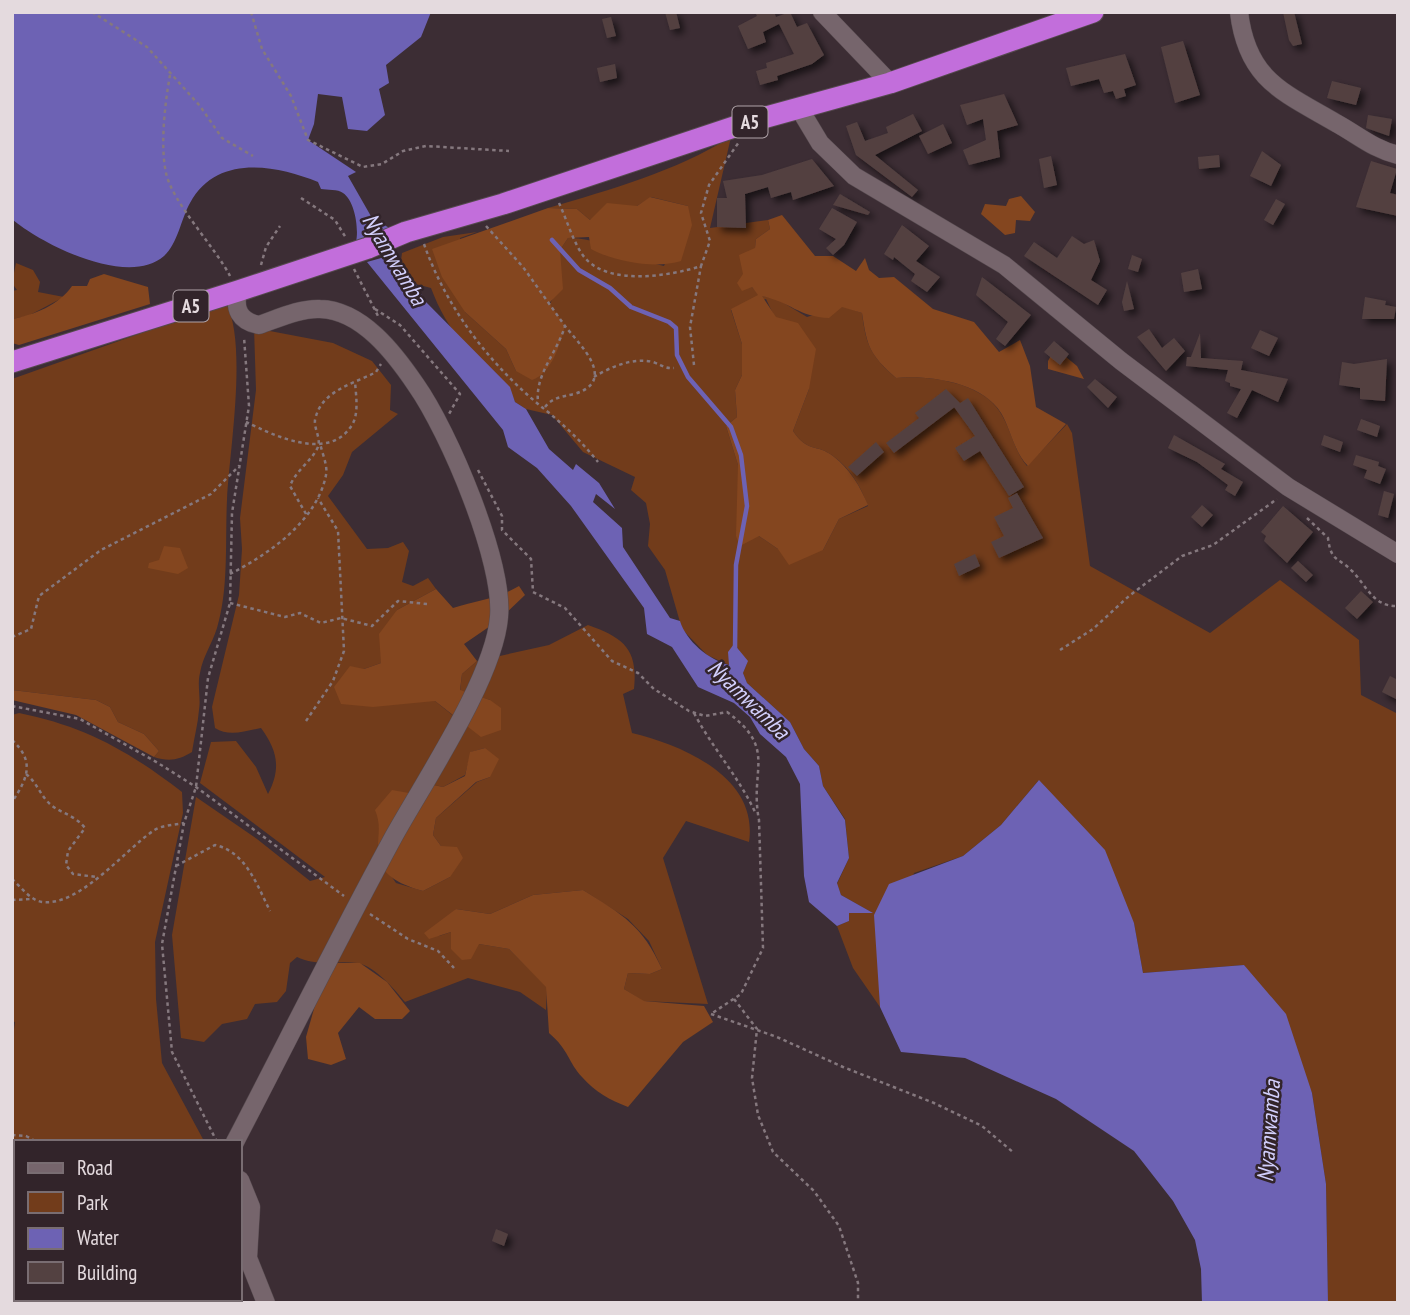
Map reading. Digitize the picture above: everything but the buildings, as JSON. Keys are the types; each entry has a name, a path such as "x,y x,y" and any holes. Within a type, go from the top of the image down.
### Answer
{"highway":[{"name":"A5","path":"12,362 238,291 412,230 552,188 752,121 890,83 1093,12"}],"street":[{"path":"822,12 890,83"},
{"path":"1239,12 1250,56 1271,84 1363,141 1398,155"},
{"path":"799,108 820,143 853,176 1004,265 1121,361 1288,486 1398,554"},
{"path":"236,1140 357,905 462,715 495,638 500,601 494,570 459,466 422,394 389,349 374,334 333,311 311,309 259,325 243,319 235,305 238,291"},
{"path":"242,1185 251,1207 248,1258 266,1303"}],"path":[{"path":"93,12 147,47 200,106 222,138 253,156"},
{"path":"251,12 262,49 291,96 308,140 363,167 382,164 403,151 426,146 509,151"},
{"path":"170,75 165,103 166,174 174,192 224,264 238,291"},
{"path":"694,365 690,327 701,266 710,241 701,213 709,185 752,121"},
{"path":"552,188 586,259 608,271 634,276 662,276 701,266"},
{"path":"300,198 335,220 346,238 364,249"},
{"path":"478,211 491,234 523,267 594,363 594,377"},
{"path":"263,282 261,262 280,226"},
{"path":"412,230 435,276 466,327 487,354 538,403 575,433 597,462"},
{"path":"375,309 400,325 460,394 449,415 453,424"},
{"path":"216,1140 172,1052 162,944 184,822 196,787 208,678 230,603 232,513 249,406 243,319"},
{"path":"538,403 540,377 559,345 565,326"},
{"path":"230,574 265,556 318,498 327,472 315,421 326,400 346,383 355,382 376,372 389,349"},
{"path":"544,408 559,396 585,390 594,377 611,367 652,362 666,369 674,368"},
{"path":"246,422 293,442 320,443 340,438 354,424 357,404 355,382"},
{"path":"306,514 290,485 320,443"},
{"path":"12,637 31,629 39,596 101,550 211,494 239,466"},
{"path":"477,468 502,516 502,530 531,558 533,592 565,608 612,661 638,673 654,689 694,713 705,716 727,712 755,738 759,762 755,800 759,820 763,948 741,994 711,1014 757,1029 982,1126 1014,1153"},
{"path":"1060,650 1093,629 1129,596 1182,556 1213,545 1280,496"},
{"path":"306,721 333,681 344,651 338,531 318,498"},
{"path":"1301,513 1328,538 1329,550 1336,562 1351,569 1369,595 1388,607 1398,606"},
{"path":"230,603 285,617 300,613 321,623 341,618 372,626 398,601 427,604"},
{"path":"13,708 80,719 196,787 357,905 408,939 438,951 454,968"},
{"path":"694,713 709,742 742,783 759,820"},
{"path":"12,740 23,750 29,763 12,802"},
{"path":"26,774 34,780 49,804 76,817 85,828 68,851 66,865 73,874 98,877"},
{"path":"12,879 33,898 44,902 68,898 156,829 184,822"},
{"path":"176,866 215,845 228,848 248,868 270,911"},
{"path":"12,900 33,898"},
{"path":"734,999 757,1029 752,1078 758,1115 773,1152 814,1191 839,1226 858,1283 858,1303"},
{"path":"12,1135 26,1136 33,1140"}],"green space":[{"path":"731,137 710,228 768,220 770,229 756,239 752,287 759,295 777,299 807,317 842,306 862,313 871,350 896,378 938,380 967,387 980,394 1000,412 1027,466 1067,424 1072,433 1090,566 1210,633 1280,580 1359,640 1361,695 1398,714 1398,1303 1328,1303 1326,1184 1312,1093 1244,965 1143,973 1134,923 1038,781 1001,825 963,856 914,873 879,970 880,1007 853,968 837,926 849,921 848,913 871,912 841,895 837,884 849,858 845,819 823,786 819,766 804,749 790,722 747,683 743,673 747,663 735,644 729,665 707,655 682,629 665,570 648,546 650,524 646,503 631,490 635,477 583,452 552,415 526,409 515,402 500,378 454,332 431,288 416,284 400,268 402,253 443,237 477,232 460,238 465,312 506,349 516,371 554,296 560,250 568,238 593,241 664,266 688,206 651,197 637,206 590,220 577,209 548,208 642,179","holes":["766,299 809,389 793,431 808,446 827,452 845,466 868,506 839,519 823,550 778,549 759,536 739,496 738,465 726,426 737,417 735,390 742,375 742,344 731,310"]},
{"path":"16,263 33,270 40,282 38,292 64,297 28,316 12,319 12,291 17,290 12,283"},
{"path":"226,303 236,344 237,371 223,597 217,628 200,673 198,720 192,752 169,760 154,757 159,751 144,734 118,722 110,707 96,700 12,690 12,379"},
{"path":"254,328 333,343 372,361 391,385 390,410 398,414 352,452 343,475 328,496 367,549 388,548 403,542 409,551 402,582 413,586 428,578 436,589 397,610 381,663 364,669 412,701 435,701 466,726 490,700 460,691 462,674 477,661 549,645 588,625 620,641 631,655 634,664 634,689 623,694 632,733 652,738 694,756 730,782 742,799 749,819 749,842 686,821 663,858 708,1004 643,1001 624,989 628,973 650,974 662,969 649,941 628,919 583,890 533,895 490,914 456,909 439,936 451,932 479,944 509,949 547,987 546,1010 520,992 468,978 405,1002 384,979 364,965 349,962 312,962 297,957 290,963 286,991 277,1002 255,1004 247,1019 222,1024 204,1042 181,1038 172,935 196,797 257,839 310,881 325,877 200,783 211,742 236,741 256,767 268,794 275,776 274,752 261,728 237,732 220,731 215,728 212,707 239,595 242,549 240,518 256,390","holes":["485,748 490,777 477,782 436,818 433,835 441,846 450,877 423,891 396,883 378,857 381,824 409,793 429,784 443,787 465,775 471,752"]},
{"path":"19,713 42,718 105,742 143,764 182,792 183,813 155,942 156,999 162,1063 203,1140 14,1140 14,1301 38,1303 12,1303 12,1044 15,1022 12,1021 12,715"}],"shaded area":[{"path":"1021,196 1035,212 1030,221 1016,220 1015,233 1005,235 981,214 985,204 1006,206 1009,199"},
{"path":"650,197 688,206 692,225 681,261 648,264 623,261 591,249 589,237 568,238 560,250 563,289 549,303 565,326 550,365 532,380 516,371 506,349 465,312 442,277 432,249 548,208 577,209 590,220 607,203 637,206"},
{"path":"782,215 815,256 833,256 856,271 865,258 869,270 879,278 894,277 933,309 974,322 999,352 1020,340 1030,366 1036,407 1066,424 1028,466 1019,454 1001,413 981,394 938,380 896,378 887,370 871,350 862,313 842,307 829,318 819,317 762,296 776,317 798,323 816,349 809,389 793,431 808,446 827,452 845,466 868,505 839,519 823,550 789,565 778,549 759,536 740,546 736,536 738,465 726,426 737,417 735,390 742,375 742,344 731,309 758,295 752,287 742,291 737,283 743,274 739,255 755,248 756,239 770,229 768,220"},
{"path":"104,274 148,287 150,304 19,345 12,343 12,319 45,308 60,299 72,286 87,286 90,279"},
{"path":"1055,348 1077,366 1084,379 1048,369 1048,361"},
{"path":"164,546 180,548 188,568 178,574 148,568 149,563 159,560"},
{"path":"519,586 525,595 499,620 464,644 477,661 462,674 460,690 490,700 501,708 501,730 481,737 435,701 373,707 341,704 334,687 350,666 364,669 381,663 379,634 397,610 436,589 453,608 494,597"},
{"path":"12,690 96,700 110,707 118,722 144,734 159,751 154,757 76,715 12,700"},
{"path":"485,748 499,759 490,777 476,782 436,818 433,835 441,846 457,847 463,858 450,877 423,891 394,879 383,869 380,862 379,826 375,810 392,790 409,793 429,784 443,787 465,776 470,752"},
{"path":"583,890 639,931 662,969 650,974 628,973 624,989 644,1001 704,1006 713,1022 683,1042 628,1107 598,1091 577,1072 561,1045 549,1033 546,987 509,949 479,944 471,959 462,960 451,949 451,932 429,939 424,933 456,909 490,914 533,895"},
{"path":"327,963 360,963 387,982 410,1011 402,1019 375,1019 359,1007 338,1033 346,1059 331,1065 308,1059 306,1037"}],"water":[{"path":"12,12 431,12 421,37 386,65 389,83 379,89 385,115 367,131 348,129 342,97 318,94 314,124 308,140 356,172 348,176 372,218 393,230 356,242 355,216 351,202 343,193 321,189 318,182 284,171 248,168 231,170 201,187 187,209 169,251 148,265 108,265 85,259 43,240 12,219"},
{"name":"Nyamwamba","path":"392,255 416,284 425,301 510,387 515,402 526,409 549,449 573,470 576,464 599,483 615,509 596,494 593,502 622,528 623,547 670,618 680,621 687,636 699,649 714,659 729,665 728,652 734,644 748,661 743,673 747,683 790,722 804,749 819,766 823,786 845,820 849,858 837,883 841,895 873,913 849,913 849,921 837,926 809,902 804,876 800,784 786,757 760,734 750,717 734,703 698,687 672,647 647,634 644,608 571,506 537,468 508,447 503,430 367,262"},
{"name":"Nyamwamba","path":"1039,780 1105,850 1134,923 1143,973 1244,965 1286,1014 1312,1093 1326,1184 1328,1303 1202,1303 1201,1269 1195,1240 1173,1201 1134,1151 1056,1099 965,1058 901,1052 880,1007 874,915 889,884 963,856 1001,825"}],"waterway":[{"path":"552,240 579,270 610,288 631,307 669,322 676,328 677,355 688,377 731,427 741,455 747,506 736,565 735,649"}]}
